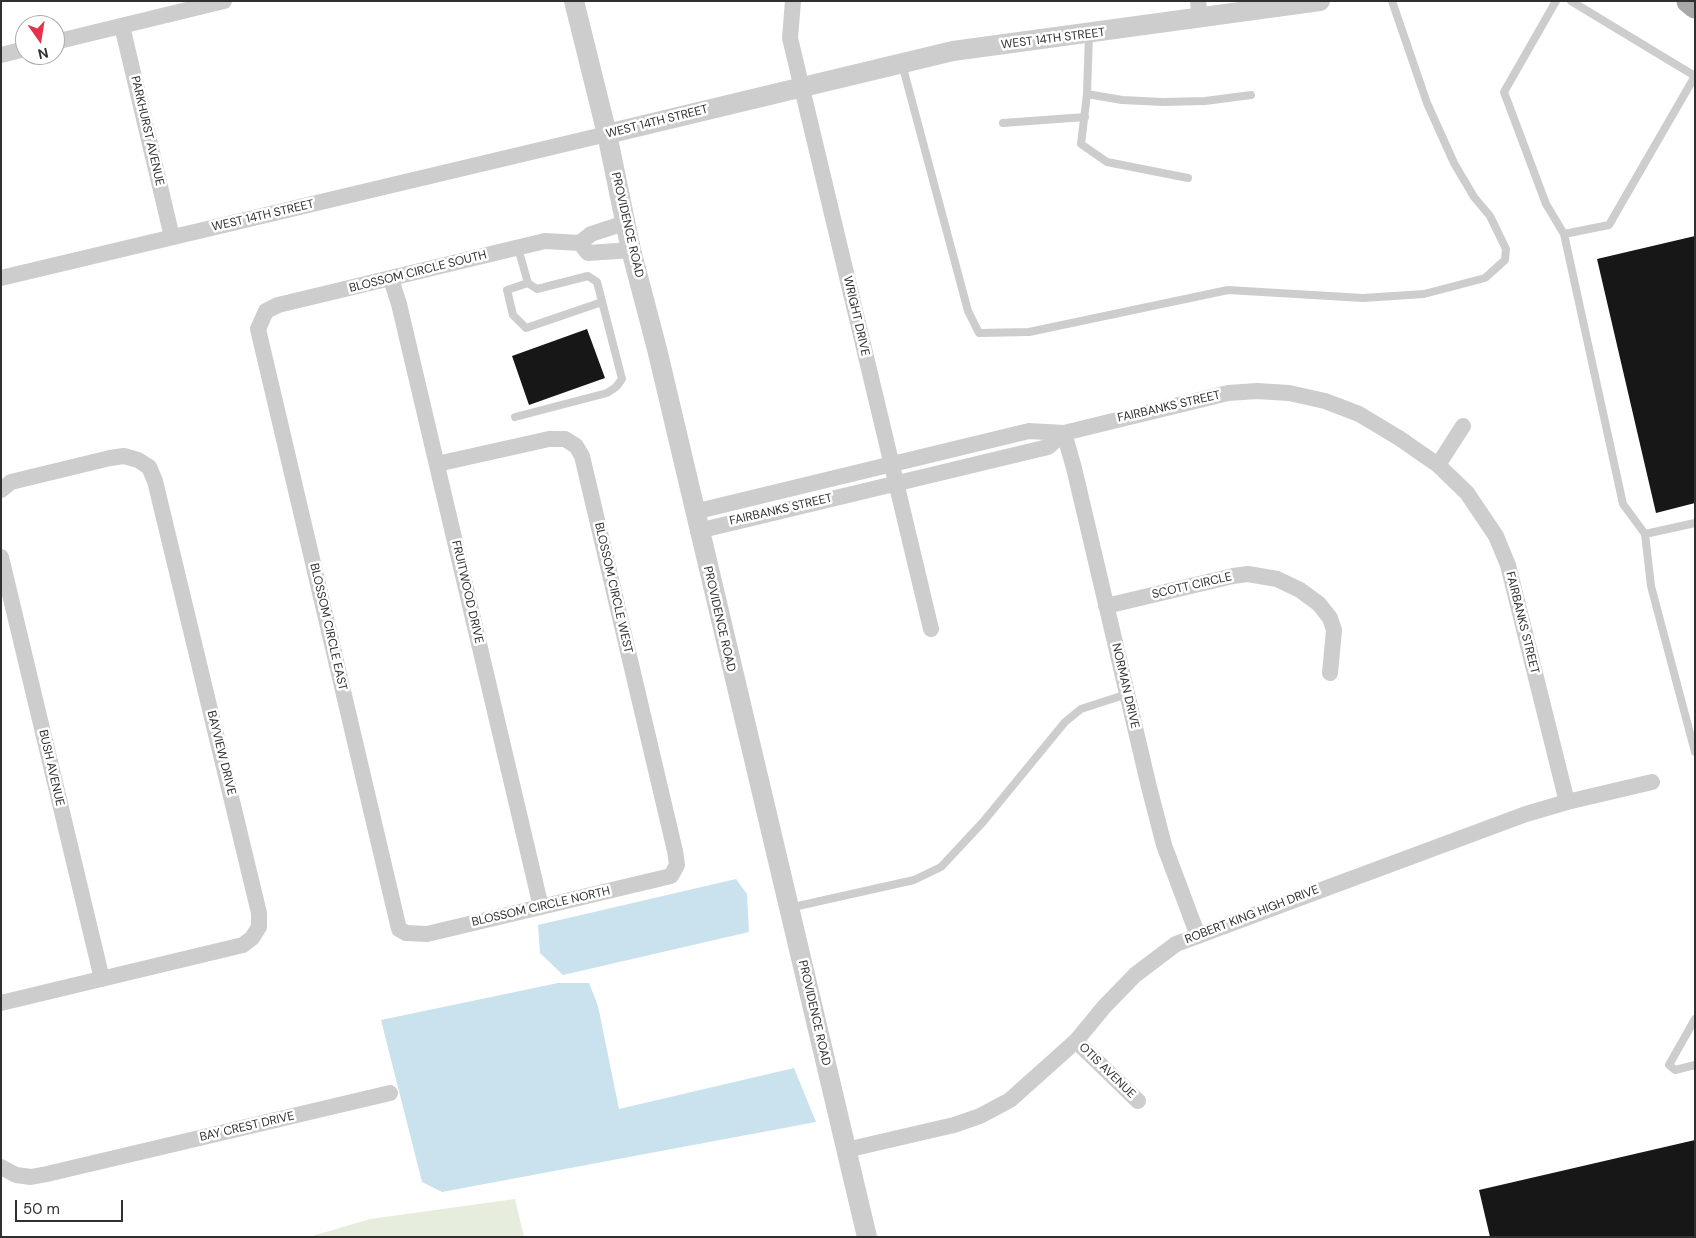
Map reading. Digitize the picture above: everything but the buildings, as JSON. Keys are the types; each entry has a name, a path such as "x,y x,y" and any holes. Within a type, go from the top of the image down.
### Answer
{"main road":[{"path":"1688,1 1695,6"}],"street":[{"path":"65,40 224,1"},
{"name":"PROVIDENCE ROAD","path":"574,1 607,134 631,250 657,349 698,531 867,1237"},
{"name":"WRIGHT DRIVE","path":"793,1 790,38 931,629"},
{"name":"WEST 14TH STREET","path":"1,278 953,51 1089,34 1199,10 1320,1"},
{"name":"PARKHURST AVENUE","path":"122,26 172,237"},
{"path":"1,55 15,52"},
{"name":"BLOSSOM CIRCLE SOUTH","path":"262,318 266,311 278,305 545,241 580,242 591,234 625,223"},
{"name":"BLOSSOM CIRCLE SOUTH","path":"580,242 588,253 631,250"},
{"name":"FRUITWOOD DRIVE","path":"390,279 399,304 541,907"},
{"name":"BLOSSOM CIRCLE EAST","path":"262,318 258,329 259,341 395,917 399,929 406,933"},
{"name":"FAIRBANKS STREET","path":"694,512 890,463 1029,431 1064,433 1228,393 1257,391 1289,393 1325,401 1359,414 1400,438 1438,465 1467,493 1484,516 1496,536 1508,565 1566,802"},
{"path":"1438,465 1463,426"},
{"name":"FAIRBANKS STREET","path":"698,531 1048,447 1064,433"},
{"name":"NORMAN DRIVE","path":"1064,433 1164,845 1198,936"},
{"name":"BLOSSOM CIRCLE WEST","path":"436,464 549,439 565,439 576,446 582,456 676,851 677,866 674,872"},
{"name":"BAYVIEW DRIVE","path":"1,490 11,482 110,458 124,456 138,460 149,467 155,481 259,913 259,927 252,938 243,946 1,1003"},
{"name":"BUSH AVENUE","path":"1,557 102,979"},
{"name":"SCOTT CIRCLE","path":"1106,606 1233,576 1248,574 1277,579 1300,590 1319,604 1330,618 1334,630 1330,673"},
{"name":"ROBERT KING HIGH DRIVE","path":"846,1150 932,1132 980,1116 1010,1100 1076,1041 1104,1007 1135,975 1176,944 1480,830 1566,802 1652,782"},
{"name":"BLOSSOM CIRCLE NORTH","path":"406,933 426,934 671,876 674,872"},
{"name":"OTIS AVENUE","path":"1076,1041 1138,1101"},
{"name":"BAY CREST DRIVE","path":"1,1167 16,1175 31,1177 390,1093"}],"lane":[{"path":"902,64 968,311 980,333 1030,332 1228,290 1363,298 1424,294 1485,278 1505,260 1506,249 1490,216 1474,197 1454,163 1427,102 1392,1"},
{"path":"1556,1 1504,92 1546,204 1564,234 1624,504 1646,534 1651,586 1695,752"},
{"path":"1564,234 1609,225 1695,76 1571,1"},
{"path":"1089,34 1088,94 1081,144 1107,162 1188,178"},
{"path":"1088,94 1164,102 1205,102 1252,95"},
{"path":"1003,123 1085,117"},
{"path":"516,417 608,393 622,379 597,282 588,276 537,289 528,283 518,248"},
{"path":"528,283 508,290 513,315 526,328 602,302"},
{"path":"1646,534 1695,523"},
{"path":"789,908 914,880 941,867 983,822 1065,722 1081,710 1127,694"},
{"path":"1695,1019 1669,1064 1674,1070 1695,1065"}],"green space":[{"path":"515,1199 524,1237 309,1237 370,1219"}],"water":[{"path":"736,879 747,894 749,932 563,975 540,953 538,925"},
{"path":"558,983 589,983 598,1006 619,1109 794,1068 816,1122 442,1192 422,1182 381,1020"}]}
